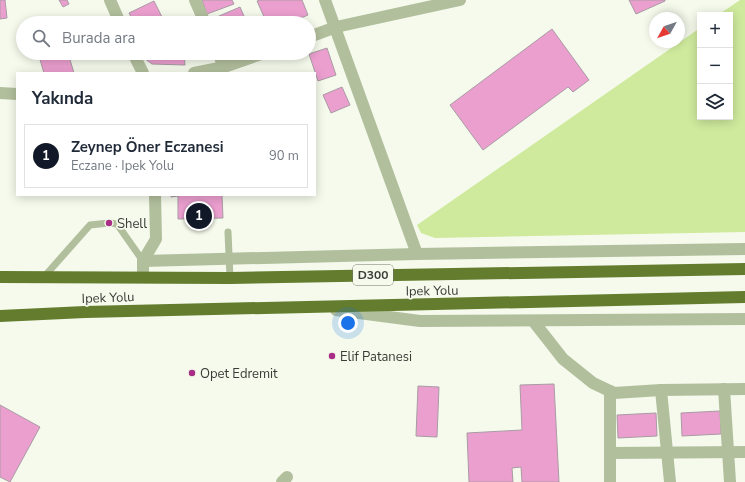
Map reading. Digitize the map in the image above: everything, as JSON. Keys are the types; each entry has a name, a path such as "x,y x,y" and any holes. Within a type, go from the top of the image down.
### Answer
{"highway":[{"name":"Ipek Yolu","path":"0,277 230,278 745,269"},
{"name":"Ipek Yolu","path":"0,316 85,312 309,306 745,297"}],"street":[{"path":"110,0 117,16"},
{"path":"195,0 202,16"},
{"path":"325,0 417,254"},
{"path":"316,34 336,27 456,1"},
{"path":"136,60 142,72"},
{"path":"221,60 224,67"},
{"path":"199,72 224,67 244,60"},
{"path":"0,93 16,94"},
{"path":"143,277 143,262 156,239 156,196"},
{"path":"143,262 417,254 745,249"},
{"path":"309,306 420,321 534,322 745,319"},
{"path":"534,322 563,359 593,383 614,393 662,390 745,389"},
{"path":"724,389 730,482"},
{"path":"662,390 670,482"},
{"path":"610,391 610,482"},
{"path":"610,453 668,454 745,452"}],"lane":[{"path":"43,278 90,226 110,223 117,224 143,262"},
{"path":"228,232 228,260 230,278"}],"green space":[{"path":"740,0 745,0 745,232 435,238 421,233 417,225 671,48 685,48 685,38 697,30 697,120 733,120 733,12 722,12"}],"building":[{"path":"0,0 5,0 7,18 0,19"},
{"path":"59,0 67,0 69,4 63,7"},
{"path":"202,0 232,0 234,4 207,14"},
{"path":"302,0 308,15 264,16 257,1"},
{"path":"629,0 665,0 665,1 636,14"},
{"path":"154,1 162,16 130,16 129,13"},
{"path":"240,7 244,16 219,16"},
{"path":"552,29 589,80 573,92 568,87 483,150 450,105"},
{"path":"327,48 336,75 318,81 311,60 316,60 316,52"},
{"path":"40,60 70,60 74,72 44,72"},
{"path":"146,60 185,60 185,65 152,64"},
{"path":"342,87 350,105 331,113 323,95"},
{"path":"178,196 222,196 223,218 178,219"},
{"path":"554,384 559,482 522,482 521,467 512,468 513,482 469,482 467,433 522,430 520,385"},
{"path":"418,386 439,387 437,437 416,436"},
{"path":"0,405 40,427 10,482 0,477"},
{"path":"720,411 721,434 682,436 681,413"},
{"path":"656,413 657,436 618,438 617,415"}],"place":[{"name":"Zeynep Öner Eczanesi","path":"199,216"},
{"name":"Shell","path":"109,223"},
{"name":"Elif Patanesi","path":"332,356"},
{"name":"Opet Edremit","path":"192,373"}]}
